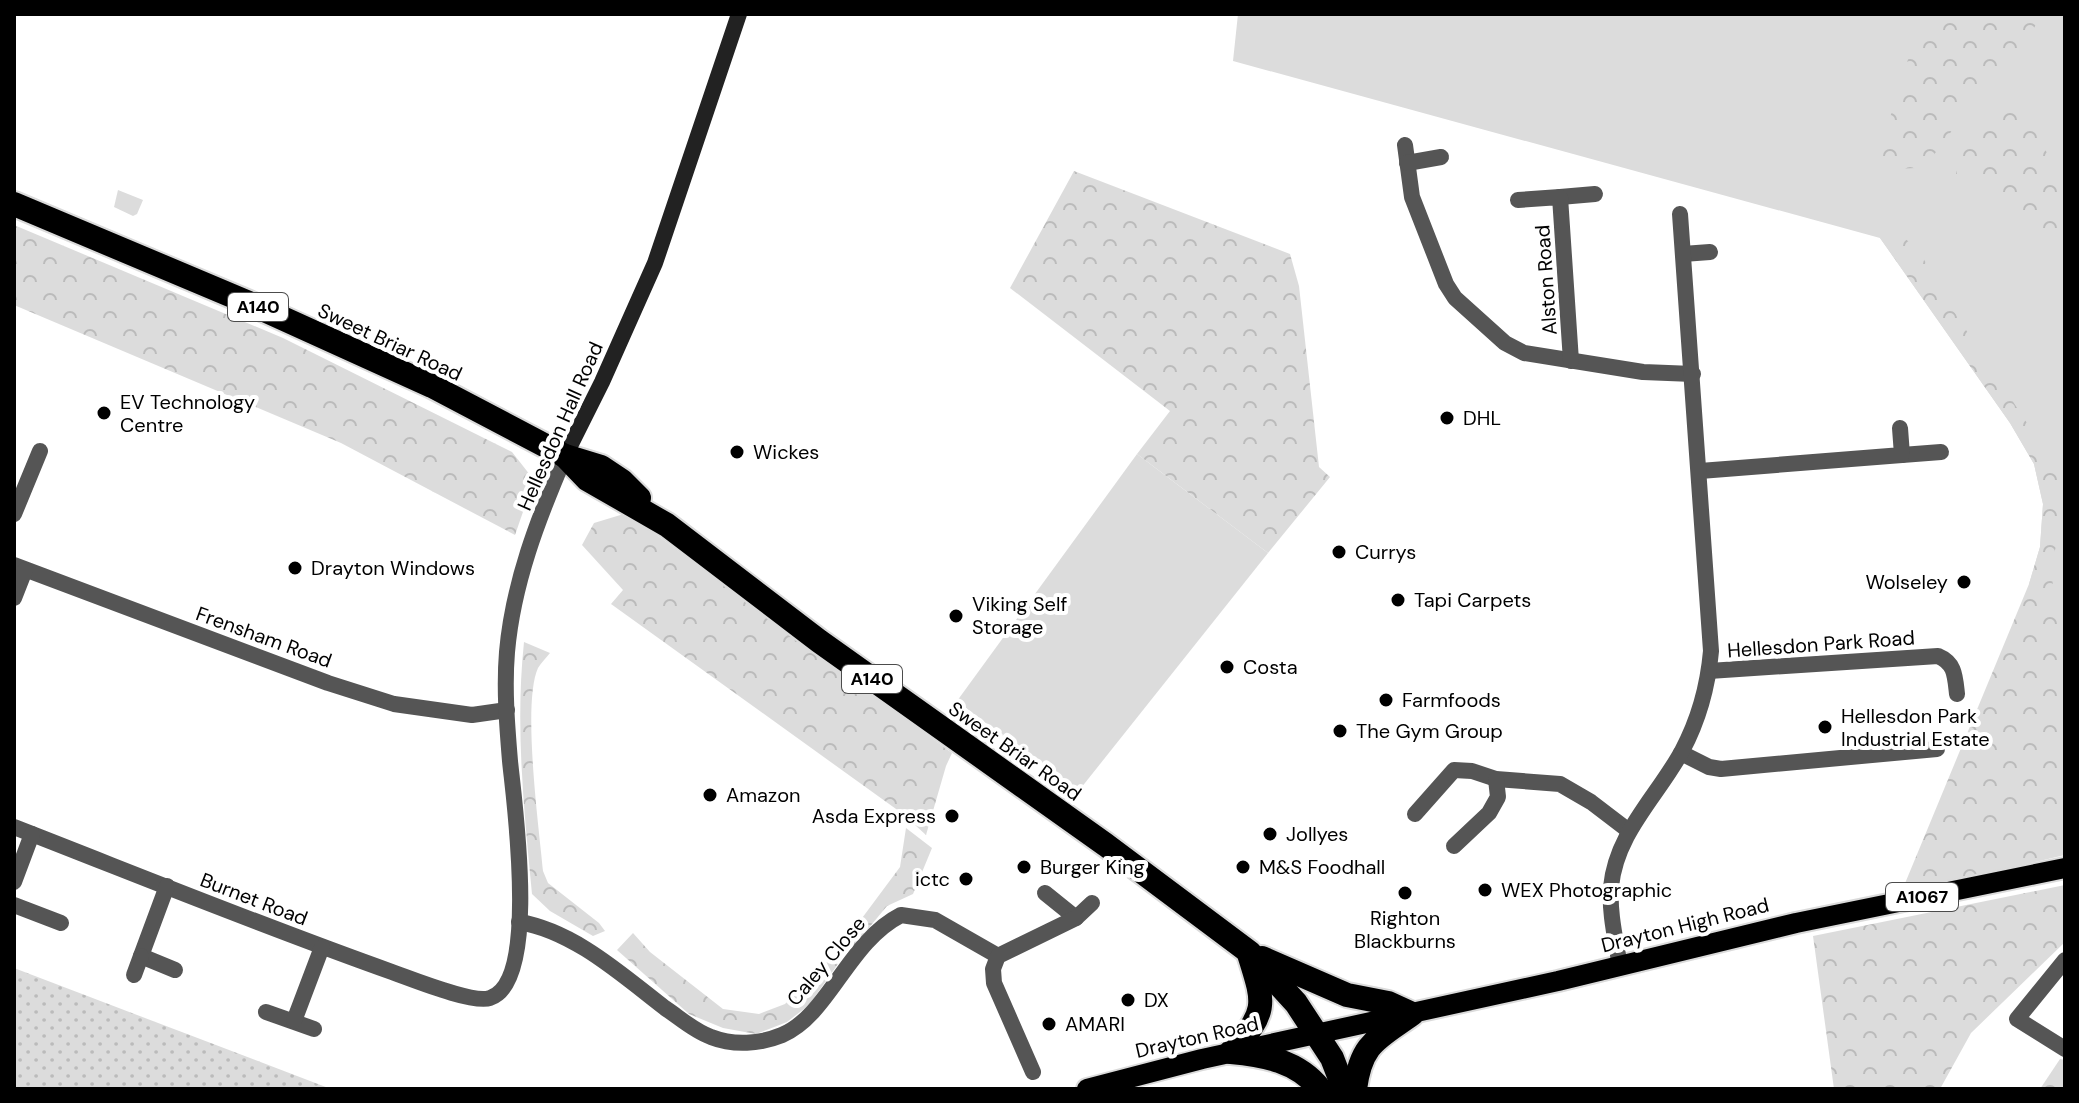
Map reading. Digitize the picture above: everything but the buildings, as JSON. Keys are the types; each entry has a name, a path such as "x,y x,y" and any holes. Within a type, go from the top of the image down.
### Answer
{"highway":[{"name":"Sweet Briar Road","path":"14,204 249,303 432,386 565,456 601,467 622,481 667,525 819,641 1106,845 1249,952 1287,991 1318,1035"},
{"name":"A140","path":"1249,952 1347,995 1388,1003 1412,1014"},
{"path":"1231,1052 1252,1029 1260,1014 1260,988 1249,952"},
{"name":"A1067","path":"1355,1089 1362,1054 1412,1014"},
{"name":"A140","path":"1318,1035 1334,1062 1344,1089"},
{"path":"1231,1052 1267,1056 1286,1063 1314,1081 1320,1089"}],"main road":[{"name":"Drayton High Road","path":"1318,1035 1620,967 1796,923 2065,868"},
{"name":"Drayton Road","path":"1087,1089 1231,1052 1318,1035"}],"street":[{"name":"Hellesdon Hall Road","path":"482,1000 503,990 511,969 519,922 520,865 507,710 507,651 516,596 533,535 565,456 655,263 739,14"},
{"name":"Alston Road","path":"1405,145 1412,197 1446,284 1455,298 1505,343 1524,353 1571,361 1643,372 1693,374"},
{"path":"1407,163 1441,157"},
{"name":"Alston Road","path":"1518,200 1595,194"},
{"name":"Alston Road","path":"1560,197 1571,361"},
{"name":"Hellesdon Park Road","path":"1620,967 1611,889 1619,851 1681,753 1692,730 1709,671 1710,619 1680,214"},
{"path":"1683,254 1710,252"},
{"path":"1900,428 1902,455"},
{"path":"19,512 40,451"},
{"path":"1700,471 1941,452"},
{"path":"14,598 20,567"},
{"name":"Frensham Road","path":"20,567 328,683 394,704 472,715 507,710"},
{"name":"Hellesdon Park Road","path":"1709,671 1938,656 1948,660 1955,673 1957,694"},
{"path":"1681,753 1709,767 1721,769 1937,749"},
{"path":"1415,814 1454,770 1472,771 1496,779 1560,784 1591,802 1629,831"},
{"path":"1454,846 1489,813 1498,797 1496,779"},
{"name":"Burnet Road","path":"14,827 322,947 437,988 482,1000"},
{"path":"14,882 32,834"},
{"path":"134,975 167,886"},
{"path":"1045,893 1076,918"},
{"path":"1033,1072 994,983 993,969 998,956 1076,918 1092,903"},
{"path":"14,905 61,923"},
{"name":"Caley Close","path":"519,922 543,928 601,960 693,1028 712,1038 734,1043 757,1043 784,1034 806,1019 871,935 901,915 935,920 998,956"},
{"path":"294,1021 322,947"},
{"path":"141,956 175,970"},
{"path":"2065,960 2017,1019 2065,1049"},
{"path":"266,1012 314,1029"}],"green space":[{"path":"1238,14 2065,14 2065,855 2029,584 2040,547 2043,504 2034,464 2010,423 1880,238 1233,61"},
{"path":"1922,14 2042,14 2013,65 1990,78 1965,106 1947,139 1931,158 1916,168 1875,166"},
{"path":"2009,108 2022,113 2030,121 2047,153 2065,177 2065,248 2034,231 2005,202 1956,174 1962,153 1974,135"},
{"path":"1074,171 1290,254 1299,286 1319,467 1330,477 1268,553 1137,454 1170,411 1010,288"},
{"path":"118,190 143,200 137,214 133,216 114,207"},
{"path":"14,225 283,338 512,452 534,480 515,535 341,443 14,305"},
{"path":"1890,230 1904,237 1922,256 1949,304 2065,481 2065,516 2050,567 2065,633 2065,855 1901,893 2029,584 2040,547 2043,504 2034,464 2010,423 1880,238"},
{"path":"1137,454 1268,553 1077,793 957,701"},
{"path":"627,513 952,753 926,835 903,814 611,604 623,590 582,545 594,523"},
{"path":"524,642 550,653 538,668 531,708 543,871 548,883 605,931 593,936 550,911 532,894 520,737"},
{"path":"906,828 932,848 913,894 887,906 853,947 845,941 900,867"},
{"path":"2065,885 2065,942 1971,1033 1940,1089 1834,1089 1813,936"},
{"path":"633,933 650,952 723,1009 759,1014 785,1004 830,959 838,964 809,1005 787,1022 756,1034 723,1028 689,1014 617,950"},
{"path":"14,968 331,1089 14,1089"},
{"path":"2060,1059 2065,1060 2065,1089 2040,1089"}],"place":[{"name":"EV Technology Centre","path":"104,413"},
{"name":"DHL","path":"1447,418"},
{"name":"Wickes","path":"737,452"},
{"name":"Currys","path":"1339,552"},
{"name":"Drayton Windows","path":"295,568"},
{"name":"Wolseley","path":"1964,582"},
{"name":"Tapi Carpets","path":"1398,600"},
{"name":"Viking Self Storage","path":"956,616"},
{"name":"Costa","path":"1227,667"},
{"name":"Farmfoods","path":"1386,700"},
{"name":"Hellesdon Park Industrial Estate","path":"1825,727"},
{"name":"The Gym Group","path":"1340,731"},
{"name":"Amazon","path":"710,795"},
{"name":"Asda Express","path":"952,816"},
{"name":"Jollyes","path":"1270,834"},
{"name":"Burger King","path":"1024,867"},
{"name":"M&S Foodhall","path":"1243,867"},
{"name":"ictc","path":"966,879"},
{"name":"WEX Photographic","path":"1485,890"},
{"name":"Righton Blackburns","path":"1405,893"},
{"name":"DX","path":"1128,1000"},
{"name":"AMARI","path":"1049,1024"}]}
